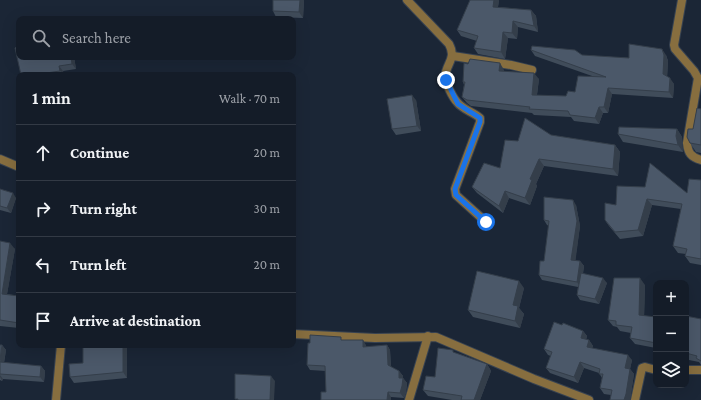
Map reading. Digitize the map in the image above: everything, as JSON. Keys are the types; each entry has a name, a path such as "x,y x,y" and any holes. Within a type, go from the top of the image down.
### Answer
{"street":[{"path":"407,0 449,44 453,56 445,75 446,80 458,104 478,117 480,120 456,184 455,192 456,195 486,222"},
{"path":"682,0 674,45 675,49 694,71 698,78 687,143 688,153 701,160"},
{"path":"453,56 511,65 532,70"},
{"path":"0,159 16,166"},
{"path":"296,334 375,338 436,337 534,379 589,400"},
{"path":"409,400 428,336"},
{"path":"56,400 61,348"},
{"path":"635,400 642,368 645,367 653,369"},
{"path":"689,370 701,370"}],"building":[{"path":"273,0 300,0 299,12 273,11"},
{"path":"470,0 494,0 493,7 531,10 534,26 513,21 512,33 503,32 501,52 474,48 478,36 457,30"},
{"path":"629,44 662,49 664,55 663,74 670,78 669,92 608,88 604,107 599,107 595,118 570,115 568,111 529,109 530,107 467,100 462,97 465,82 463,82 464,63 468,64 470,59 500,63 499,71 534,73 532,95 566,96 568,91 575,92 578,76 606,77 531,50 532,46 575,50 582,55 629,58"},
{"path":"18,60 71,60 72,64 59,66 60,71 20,72"},
{"path":"412,95 417,126 392,129 387,99"},
{"path":"697,108 701,109 701,145 690,143 687,137 688,129 693,129"},
{"path":"525,118 551,135 615,145 613,169 539,159 530,179 532,180 525,198 505,191 499,206 472,187 484,163 500,168 505,140 518,141"},
{"path":"619,127 677,129 676,136 678,145 618,134"},
{"path":"650,163 687,193 689,179 701,180 701,259 685,256 687,249 673,246 682,204 647,199 638,230 615,232 605,220 605,203 616,205 617,186 645,187"},
{"path":"0,189 13,193 7,208 0,206"},
{"path":"544,197 573,200 577,221 571,260 580,261 577,282 539,275 540,261 544,261 549,221 544,220"},
{"path":"0,241 10,243 2,294 16,296 16,323 0,320"},
{"path":"477,271 519,281 513,305 518,306 515,321 468,310"},
{"path":"581,273 603,278 595,299 577,295"},
{"path":"614,278 640,278 639,315 653,317 653,342 630,338 632,327 616,325 616,321 608,320"},
{"path":"689,317 701,319 701,361 696,358 697,356 689,354"},
{"path":"554,322 562,325 563,323 583,331 581,338 589,340 587,347 628,355 625,368 630,369 624,400 610,400 612,390 600,388 603,374 599,374 600,369 580,362 574,377 546,368 552,352 544,349"},
{"path":"310,335 341,337 341,340 363,340 363,347 387,345 388,365 399,371 399,378 403,378 400,393 388,392 387,400 321,400 321,392 326,392 325,366 307,365"},
{"path":"0,345 2,345 0,360"},
{"path":"83,348 123,348 123,372 70,377 69,364 83,363"},
{"path":"438,348 453,350 453,352 487,364 474,400 461,400 462,396 423,390 426,376 435,377"},
{"path":"0,362 41,366 40,377 0,374"},
{"path":"235,374 271,376 270,400 235,399"}],"route":[{"path":"446,80 458,104 480,118 480,122 455,189 456,195 486,222"}]}
